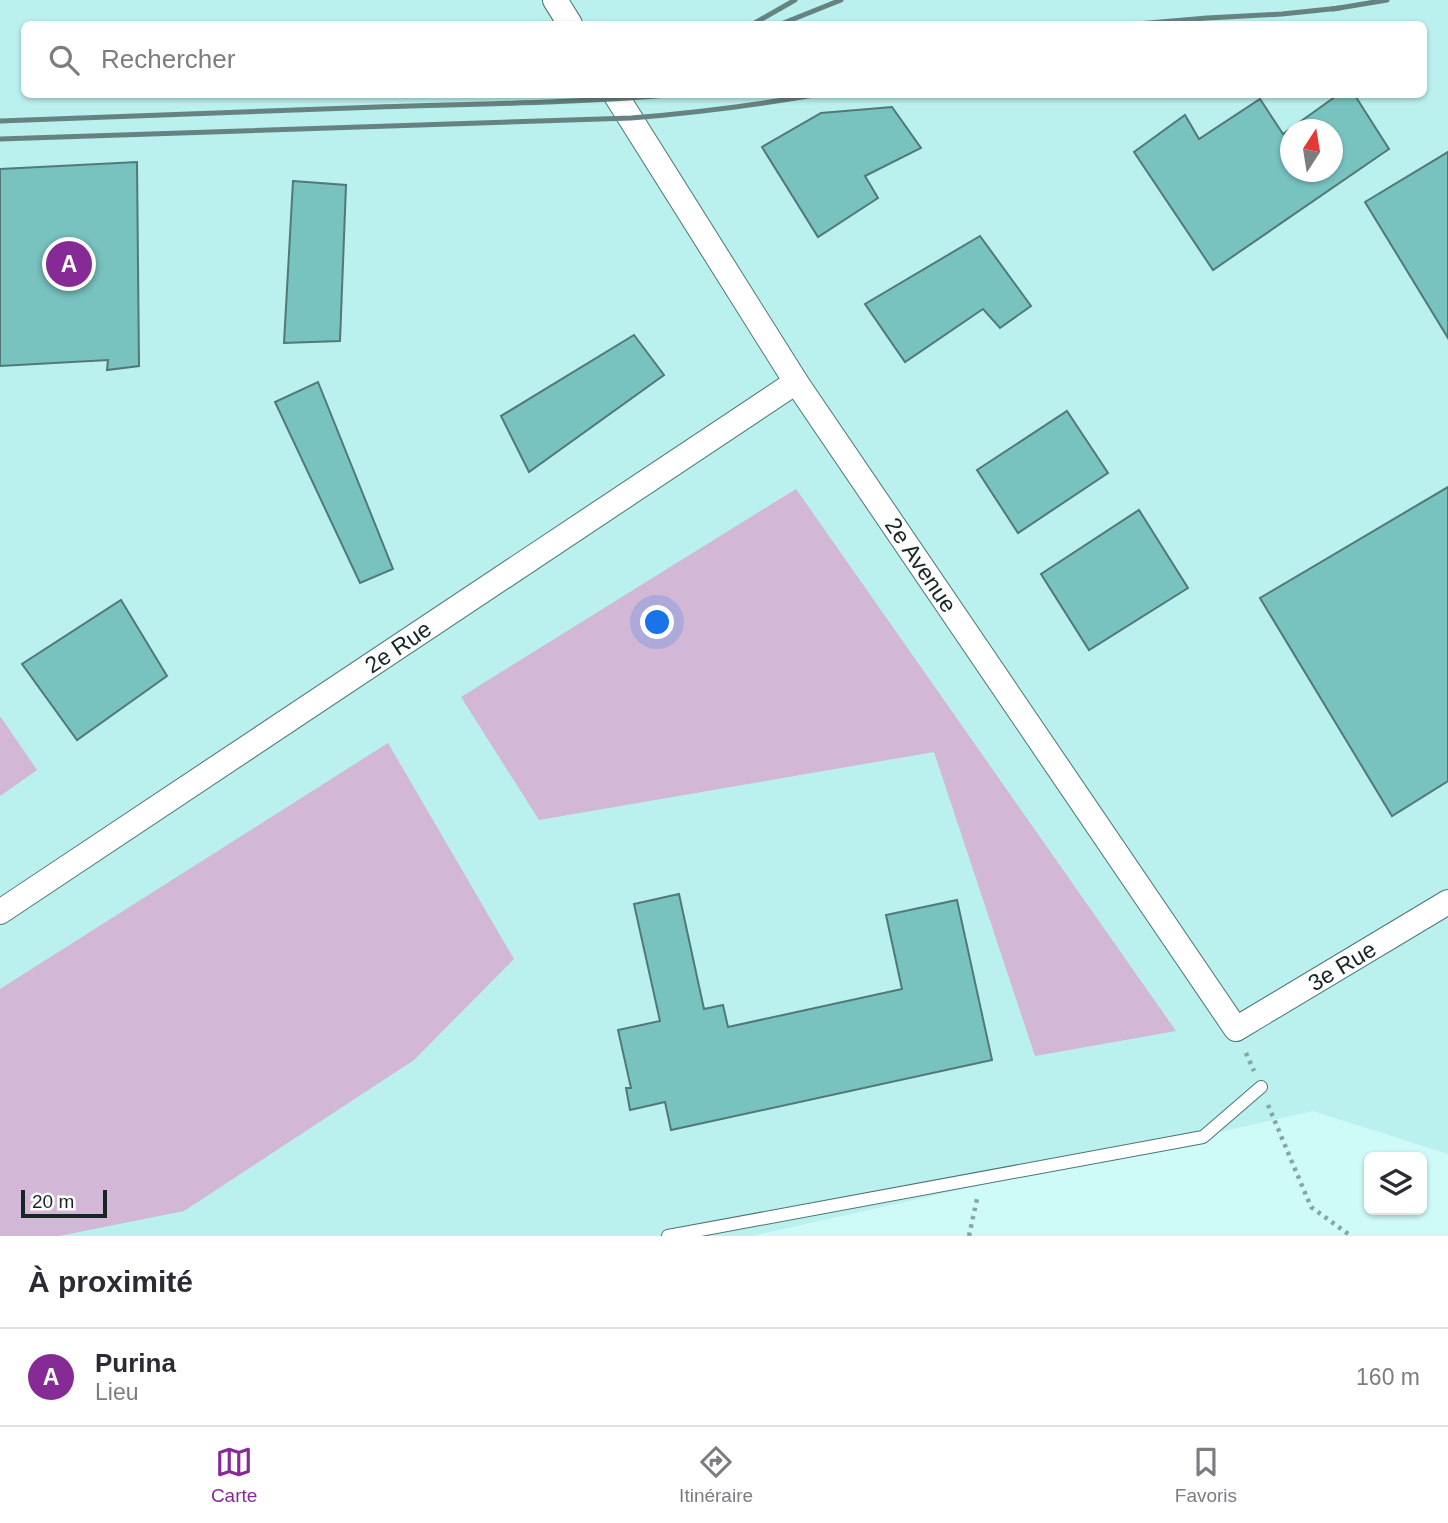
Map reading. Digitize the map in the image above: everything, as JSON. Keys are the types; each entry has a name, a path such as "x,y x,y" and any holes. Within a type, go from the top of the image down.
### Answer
{"street":[{"path":"555,0 568,21"},
{"name":"2e Avenue","path":"618,98 796,382 1236,1029"},
{"name":"2e Rue","path":"0,912 796,382"},
{"name":"3e Rue","path":"1236,1029 1448,902"}],"lane":[{"path":"668,1236 1203,1136 1261,1087"}],"path":[{"path":"1236,1029 1311,1207 1351,1236"},
{"path":"969,1236 982,1178"}],"shaded area":[{"path":"0,0 1448,0 1448,1154 1313,1111 752,1236 0,1236"},
{"path":"796,489 1176,1031 1035,1056 934,752 539,820 461,697"},
{"path":"0,716 37,770 0,796"},
{"path":"388,743 514,959 414,1060 184,1211 59,1236 0,1236 0,989"}],"building":[{"path":"1333,98 1357,98 1389,149 1343,181 1343,119 1304,119"},
{"path":"1260,99 1280,129 1280,182 1341,182 1213,270 1134,152 1185,115 1199,139"},
{"path":"892,107 921,148 865,176 878,198 818,237 762,147 821,113"},
{"path":"1448,152 1448,338 1365,202"},
{"path":"137,162 139,366 107,370 108,360 0,366 0,169"},
{"path":"293,181 346,185 340,341 284,343"},
{"path":"980,236 1031,306 1000,328 983,309 905,362 865,304"},
{"path":"634,335 664,375 529,472 501,416"},
{"path":"318,382 393,569 360,583 275,402"},
{"path":"1067,411 1108,473 1018,533 977,470"},
{"path":"1448,487 1448,781 1392,816 1260,598"},
{"path":"1139,510 1188,588 1089,650 1041,574"},
{"path":"121,600 167,676 77,740 22,664"},
{"path":"679,894 704,1009 723,1005 728,1027 902,989 886,915 957,900 992,1060 671,1130 665,1102 630,1110 626,1088 631,1088 618,1030 660,1021 634,904"}],"railway":[{"path":"758,21 795,0"},
{"path":"788,21 841,0"},
{"path":"1333,9 1387,0"},
{"path":"1172,21 1340,8"},
{"path":"0,121 623,98"},
{"path":"0,139 631,118 796,98"}],"place":[{"name":"Purina","path":"69,264"}]}
